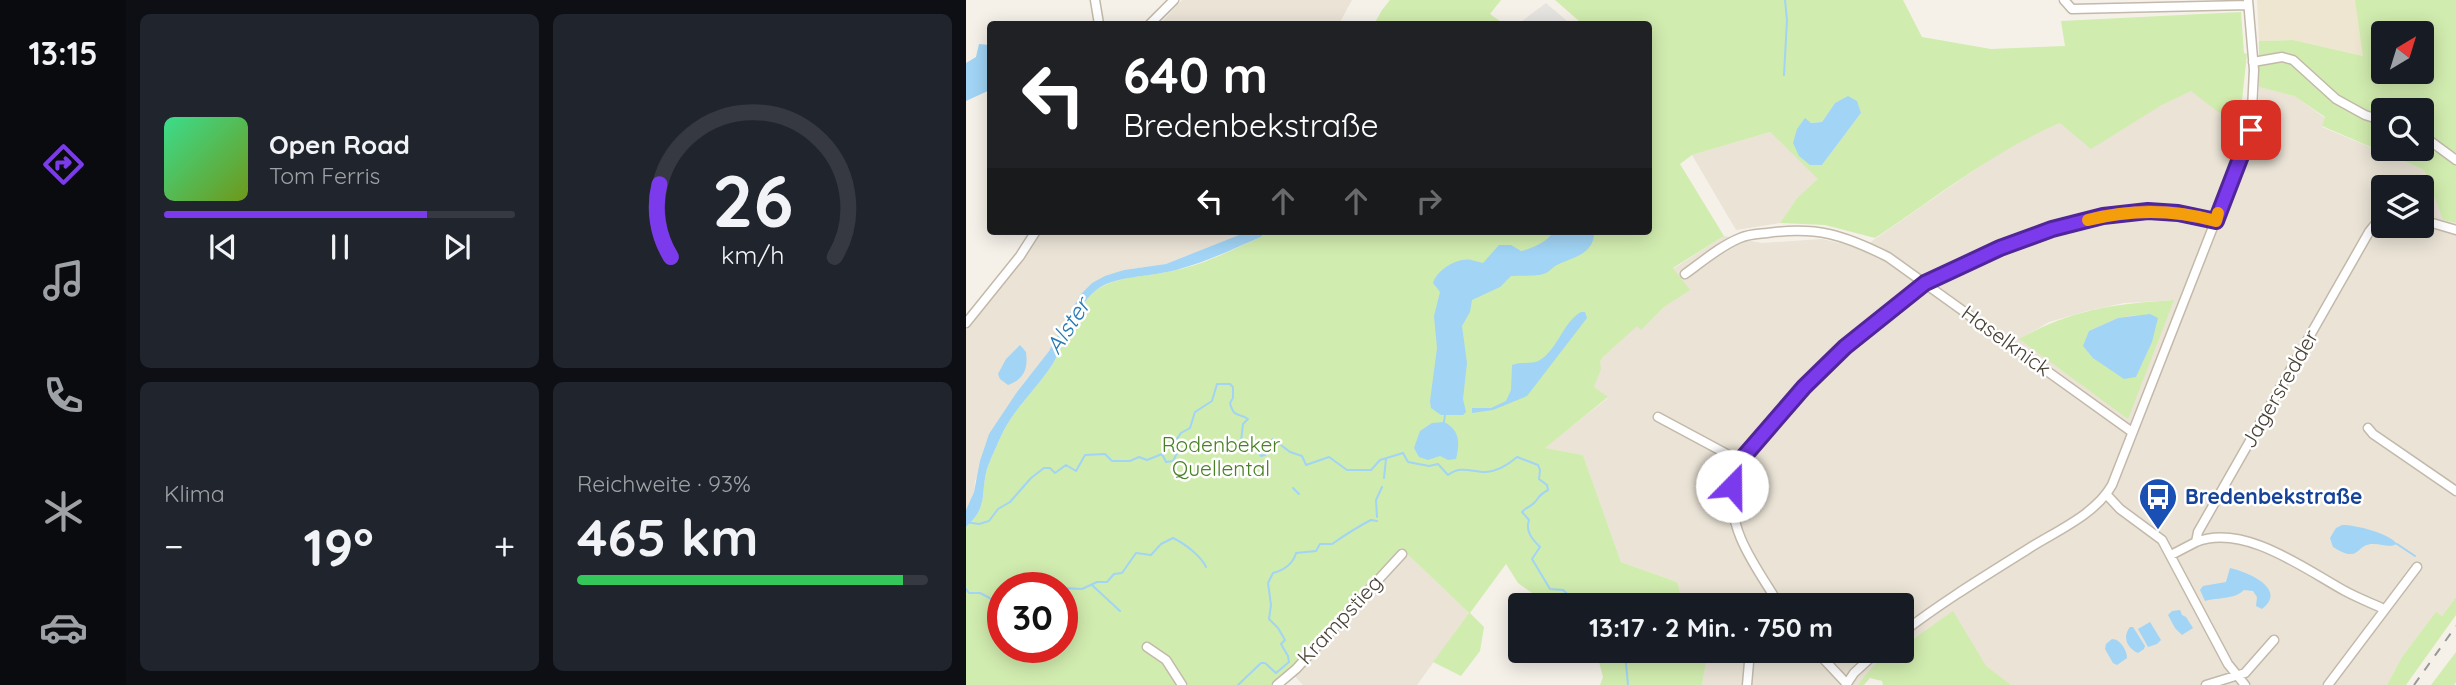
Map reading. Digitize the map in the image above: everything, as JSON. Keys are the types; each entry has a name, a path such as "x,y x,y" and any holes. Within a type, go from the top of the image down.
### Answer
{"street":[{"path":"1095,0 1098,21"},
{"path":"1153,21 1174,0"},
{"path":"1914,624 2077,519 2106,494 2120,469 2132,432 2251,130 2253,62 2248,3 2072,9 2064,0"},
{"path":"2253,62 2282,57 2293,60 2336,99 2371,117"},
{"path":"2434,144 2456,160"},
{"path":"1772,593 1744,547 1735,526 1732,486 1740,461 1804,387 1845,347 1925,283 2000,248 2052,229 2103,216 2148,211 2178,213 2216,221"},
{"path":"2434,224 2456,230"},
{"name":"Jagersredder","path":"2196,542 2198,532 2371,229"},
{"name":"Haselknick","path":"1685,274 1730,243 1748,235 1779,231 1825,231 1855,240 1888,257 2132,432"},
{"path":"966,323 1020,256 1033,235"},
{"path":"1658,416 1740,461"},
{"path":"2368,428 2410,461 2456,491"},
{"path":"2106,494 2120,509 2160,538 2228,664 2245,685"},
{"path":"2171,555 2207,538 2261,545 2384,609"},
{"name":"Krampstieg","path":"1277,685 1296,669 1402,554"},
{"path":"2328,685 2417,567"},
{"path":"2206,685 2245,673 2274,640"},
{"path":"1147,647 1166,660 1182,685"},
{"path":"1747,685 1748,663"},
{"path":"1827,663 1846,684 1865,663"},
{"path":"1739,685 1747,671"}],"shaded area":[{"path":"1182,0 1352,0 1341,21 1163,21"},
{"path":"2257,0 2400,0 2386,21 2371,21 2371,44 2363,56 2293,40 2259,41"},
{"path":"1546,3 1567,21 1522,21"},
{"path":"2259,87 2294,96 2325,118 2322,127 2371,148 2371,161 2403,161 2424,170 2426,175 2371,175 2371,238 2434,238 2434,196 2443,220 2456,223 2456,597 2442,616 2436,613 2402,657 2387,685 2011,685 1986,667 1953,612 1914,639 1914,593 1680,593 1677,582 1621,562 1583,455 1544,448 1608,398 1594,387 1603,357 1637,325 1641,329 1664,307 1689,290 1673,269 1724,236 1762,243 1822,239 1862,248 1996,155 2027,137 2060,123 2160,106 2191,90 2240,128 2258,127","holes":["2174,300 2020,339 2049,322 2087,311 2124,303"]},
{"path":"1770,132 1819,179 1797,198 1780,223 1736,230 1692,155"},
{"path":"1038,235 1239,235 1166,264 1124,270 1092,283 1080,295 1049,351 1017,392 975,481 974,492 966,510 966,330 1022,260"},
{"path":"1401,548 1469,613 1417,685 1303,685 1291,672 1305,649"},
{"path":"1706,663 1880,663 1867,673 1858,685 1702,685"}],"green space":[{"path":"1390,0 1501,0 1490,14 1500,21 1376,21"},
{"name":"Rodenbeker Quellental","path":"1555,0 1903,0 1922,37 1991,49 2065,46 2061,21 2241,12 2244,53 2247,54 2239,128 2191,91 2160,106 2091,149 2060,123 1988,161 1875,238 1825,225 1780,223 1797,198 1818,179 1770,132 1692,155 1680,164 1724,236 1673,268 1690,290 1664,307 1641,330 1637,326 1603,357 1594,387 1608,397 1545,448 1583,455 1621,562 1677,582 1680,593 1532,593 1518,583 1506,564 1470,613 1484,627 1480,651 1461,676 1433,662 1469,613 1401,548 1305,649 1291,672 1271,685 966,685 966,527 981,506 987,469 1004,430 1052,365 1073,322 1094,292 1120,280 1167,272 1219,256 1263,235 1652,235 1652,21 1579,21","holes":["1848,97 1861,113 1822,165 1805,119 1811,123 1822,122 1835,103"]},
{"path":"2355,0 2456,0 2456,223 2443,220 2434,196 2434,175 2426,175 2424,170 2403,161 2434,161 2434,98 2371,98 2371,147 2322,126 2325,117 2294,96 2259,87 2259,41 2293,40 2363,56"},
{"path":"2174,300 2128,419 2019,339 2076,315 2113,306","holes":["2135,315 2152,342 2136,377 2089,331 2117,318"]},
{"path":"2456,597 2456,615 2406,685 2387,685 2402,657 2436,612 2442,616"},
{"path":"1953,611 1986,666 2011,685 1883,685 1882,681 1870,678 1864,685 1858,685 1878,663 1914,663 1914,639"},
{"path":"2456,652 2454,685 2431,685"},
{"path":"1599,663 1706,663 1702,685 1600,685 1603,677"}],"water":[{"path":"979,44 987,45 987,91 966,101 966,63 976,57"},
{"path":"1848,96 1857,101 1861,113 1822,165 1810,165 1799,156 1793,143 1797,129 1805,118 1811,123 1822,122 1835,103"},
{"name":"Alster","path":"1239,235 1263,235 1198,263 1167,272 1115,281 1090,295 1077,314 1052,365 1004,430 987,469 981,506 966,527 966,510 974,492 989,434 1049,351 1080,295 1092,283 1105,276 1124,270 1166,264"},
{"path":"1551,235 1594,235 1587,250 1546,273 1511,276 1500,287 1472,300 1470,312 1462,326 1467,363 1463,399 1466,412 1463,415 1441,415 1431,408 1430,401 1437,348 1434,316 1440,292 1433,283 1435,278 1443,269 1460,260 1483,263 1499,245 1511,245 1521,251"},
{"path":"1581,312 1585,312 1587,318 1527,396 1493,410 1472,413 1472,408 1491,408 1506,401 1511,390 1512,365 1540,360"},
{"path":"2150,314 2158,318 2152,342 2136,377 2124,379 2093,358 2083,346 2089,331 2118,318"},
{"path":"1020,345 1026,352 1026,368 1018,380 1008,385 998,374 1006,359"},
{"path":"1444,422 1453,429 1458,438 1456,459 1448,460 1440,456 1428,460 1419,457 1414,448 1420,431 1432,423"},
{"path":"2342,525 2372,530 2397,544 2368,545 2353,554 2342,552 2333,547 2330,538 2336,528"},
{"path":"2230,568 2255,577 2268,588 2269,602 2262,609 2256,606 2257,597 2253,591 2244,590 2231,597 2205,601 2200,590 2203,586 2226,582"},
{"path":"2180,610 2193,628 2182,635 2168,615 2172,611"},
{"path":"2150,622 2161,640 2148,647 2138,629"},
{"path":"2130,627 2133,627 2145,646 2138,653 2127,642 2126,635"},
{"path":"2112,639 2120,643 2127,655 2127,658 2117,665 2105,649"}],"waterway":[{"path":"1784,75 1787,20 1785,0"},
{"path":"966,522 979,524 989,521 998,509 1010,502 1031,478 1044,468 1050,468 1055,473 1066,465 1076,471 1085,455 1105,454 1112,461 1130,461 1139,457 1147,460 1162,454 1166,462 1173,461 1177,453 1176,440 1190,428 1195,412 1212,401 1217,384 1230,384 1233,387 1230,403 1233,411 1248,419 1243,424 1241,441 1261,456 1269,451 1266,443 1273,439 1290,452 1302,456 1306,465 1329,457 1347,470 1371,470 1380,460 1403,453 1408,462 1429,466 1438,464 1448,475 1462,470 1490,471 1503,467 1517,457 1538,465 1539,479 1547,485 1548,490 1522,512 1529,520 1530,535 1540,547 1532,559 1550,589 1563,590 1566,593"},
{"path":"1444,422 1445,415"},
{"path":"1384,478 1386,459"},
{"path":"1377,517 1376,500 1382,487"},
{"path":"1293,488 1299,494"},
{"path":"1238,685 1261,663 1265,663 1276,673 1289,662 1281,644 1285,640 1269,619 1271,605 1268,583 1273,573 1288,566 1296,553 1316,551 1320,544 1332,544 1371,520 1377,521"},
{"path":"1078,589 1097,582 1107,582 1114,574 1122,573 1136,553 1151,555 1161,544 1173,538 1192,550 1206,567"},
{"path":"2397,544 2415,556"},
{"path":"1093,586 1120,611"},
{"path":"966,589 969,593 980,593 987,597"},
{"path":"1626,663 1628,685"}],"railway":[{"path":"2414,685 2456,626"}],"slow traffic":[{"path":"2088,220 2148,211 2178,213 2216,221 2218,213"}],"place":[{"name":"Bredenbekstraße","path":"2158,531"}],"route":[{"path":"1732,486 1740,461 1804,387 1872,323 1925,283 2000,248 2052,229 2103,216 2148,211 2178,213 2216,221 2251,130"}]}
